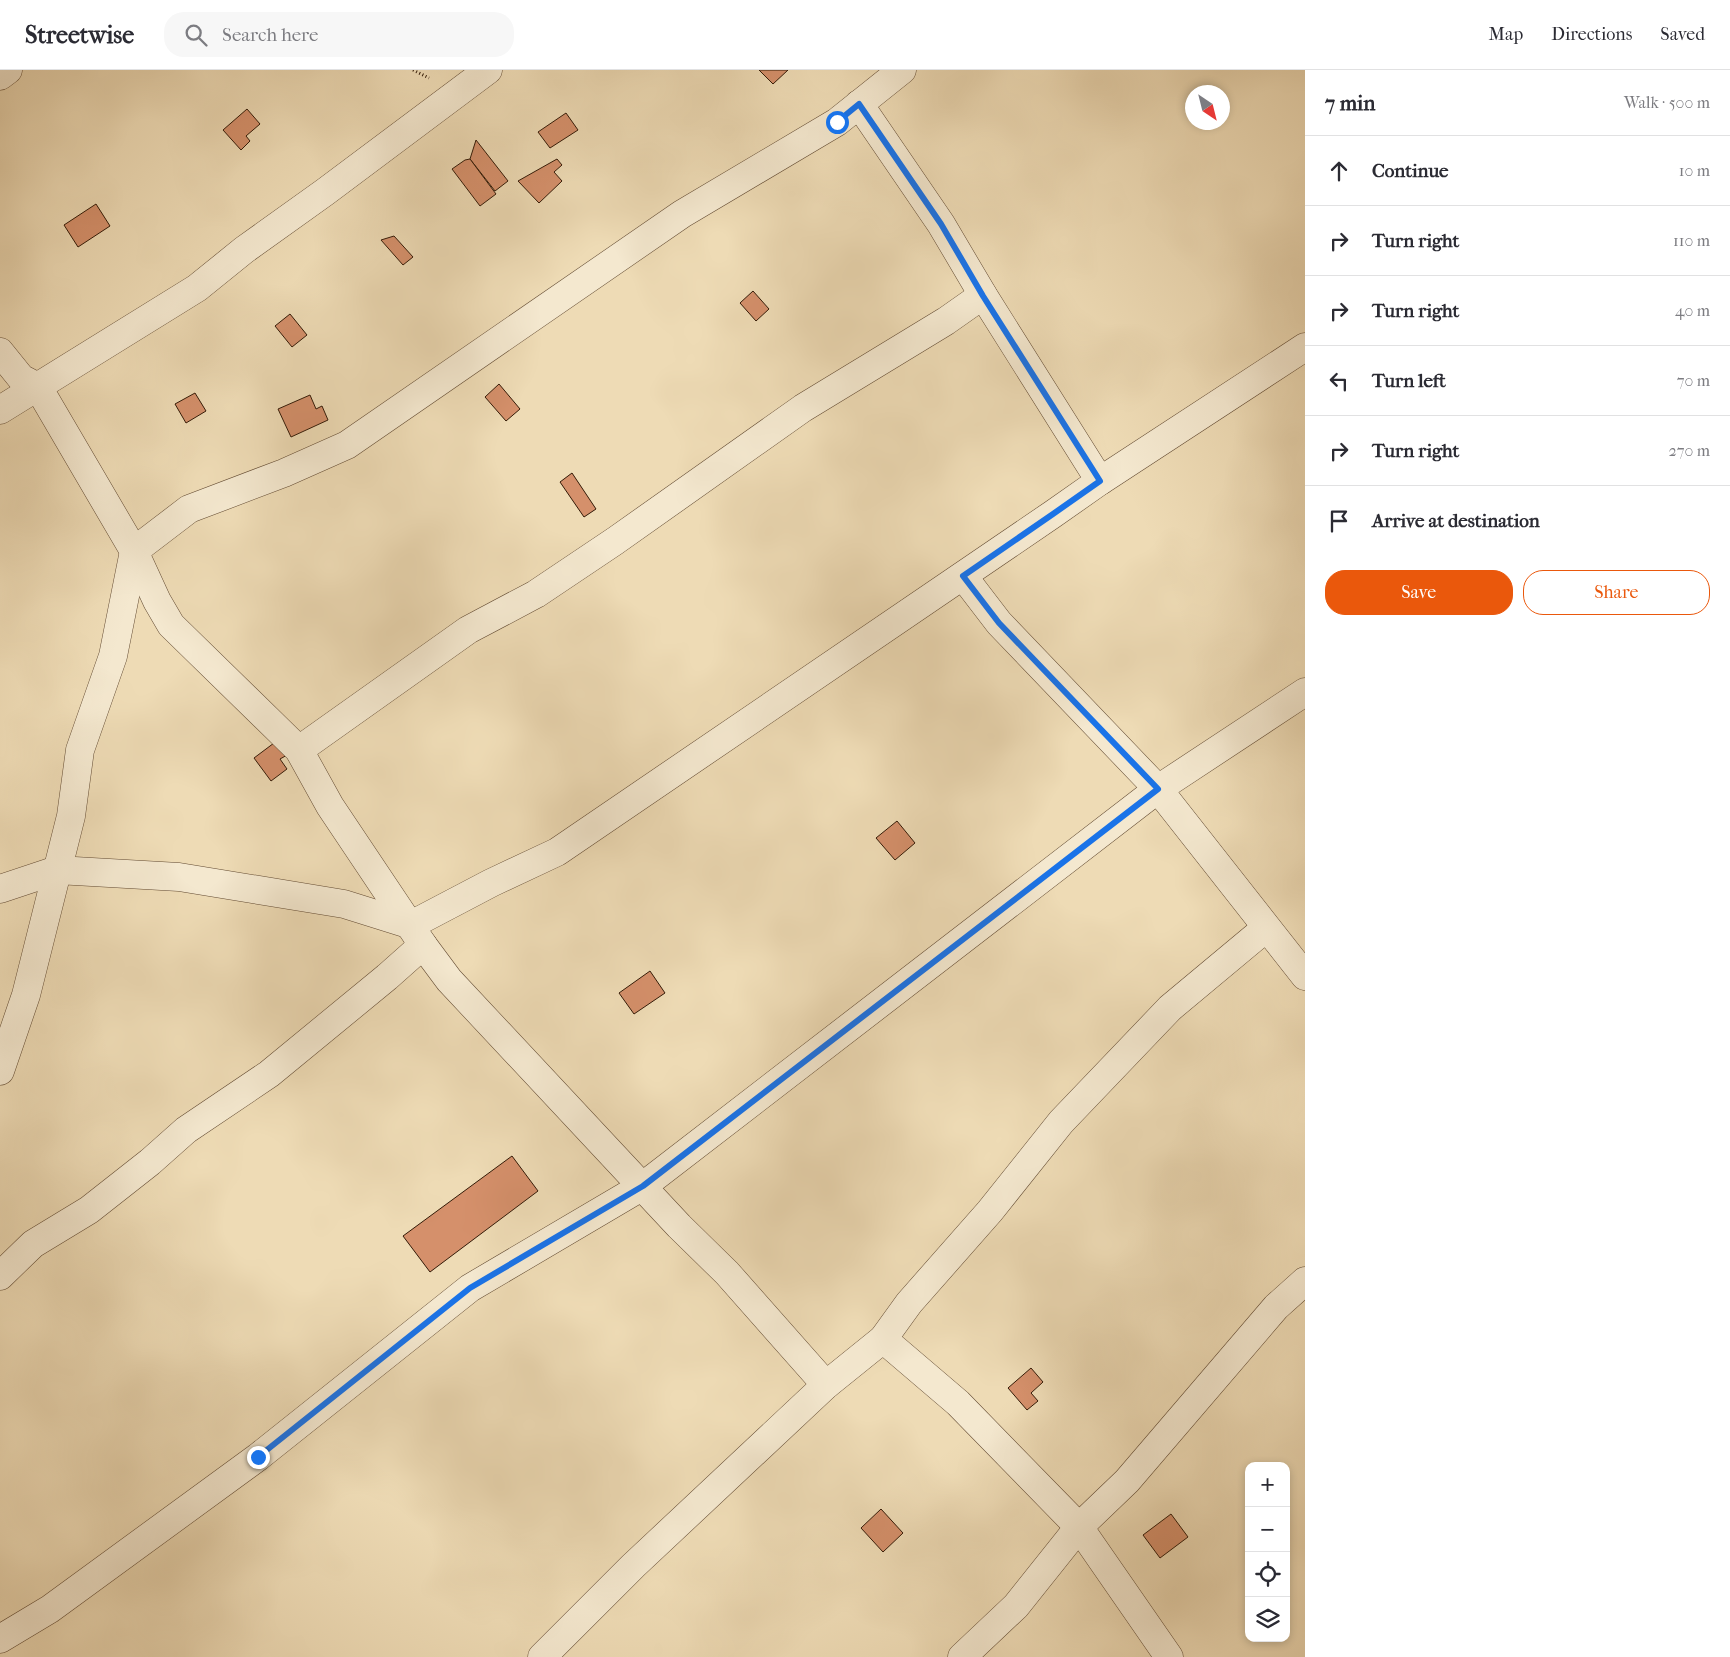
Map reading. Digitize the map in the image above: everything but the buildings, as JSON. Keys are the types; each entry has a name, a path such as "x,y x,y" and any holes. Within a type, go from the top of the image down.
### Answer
{"street":[{"path":"0,76 8,70"},
{"path":"0,410 197,288 244,250 488,70"},
{"path":"0,1071 26,995 72,816 80,750 113,656 134,550 189,509 284,473 347,445 682,214 837,122 902,70"},
{"path":"859,104 941,224 983,296 1100,481"},
{"path":"299,750 468,630 536,594 615,541 803,408 946,322 983,296"},
{"path":"0,1276 33,1244 88,1210 186,1130 269,1074 380,983 417,935 491,883 557,852 1100,481 1305,347"},
{"path":"0,352 20,378 38,387 134,550 157,601 171,625 299,750 330,806 449,980 679,1226 727,1273 826,1385"},
{"path":"963,576 999,623 1158,789 1305,976"},
{"path":"0,1639 50,1609 258,1457 470,1288 643,1186 1158,789 1305,692"},
{"path":"0,889 57,870 179,876 344,904 417,935"},
{"path":"542,1657 633,1566 826,1385 882,1339 1062,1122 1170,1008 1266,928"},
{"path":"962,1657 1016,1606 1079,1527 1127,1481 1276,1307 1305,1281"},
{"path":"882,1339 958,1403 1079,1527 1169,1657"}],"route":[{"path":"258,1457 470,1288 643,1186 1158,789 999,623 963,576 1100,481 983,296 941,224 859,104 837,122"}]}
